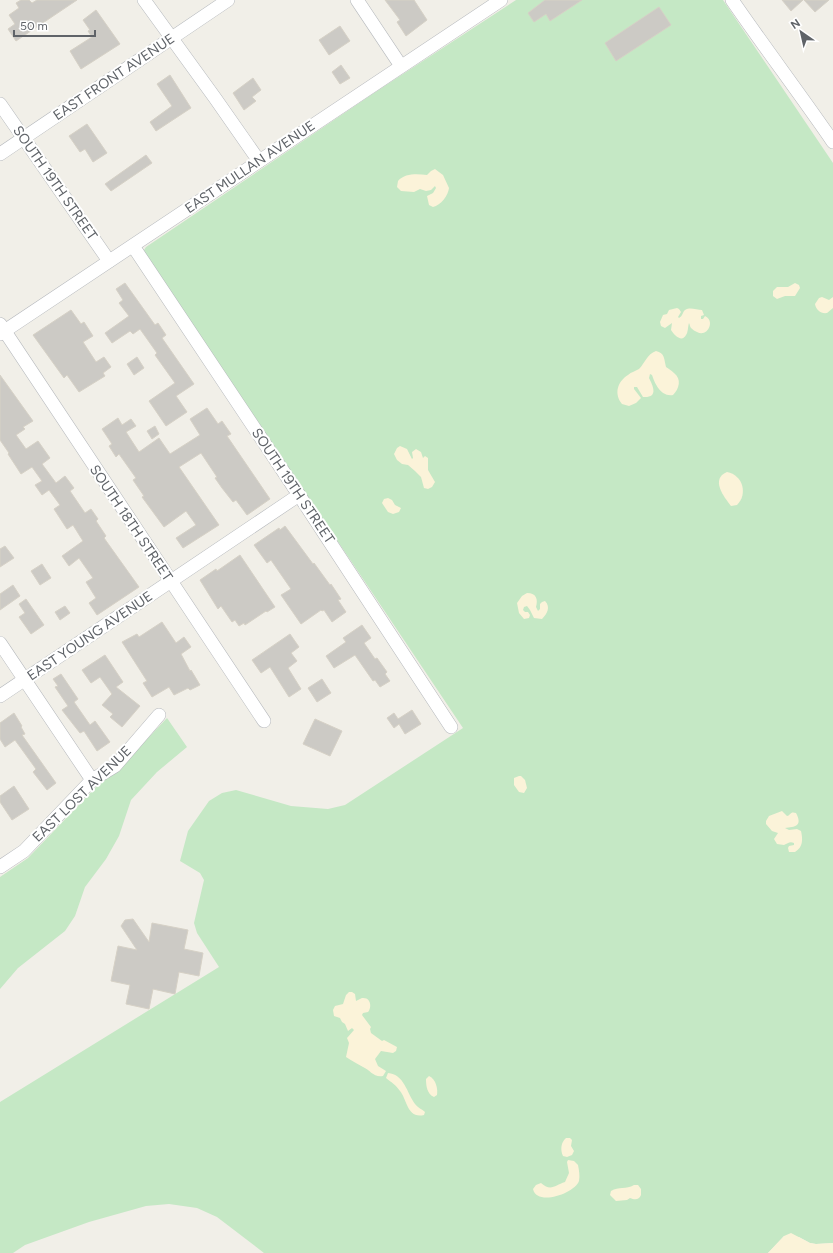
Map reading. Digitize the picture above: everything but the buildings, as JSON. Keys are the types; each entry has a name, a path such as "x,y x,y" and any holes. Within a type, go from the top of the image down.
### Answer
{"street":[{"path":"144,0 259,161"},
{"name":"EAST FRONT AVENUE","path":"0,154 228,0"},
{"path":"356,0 401,66"},
{"name":"EAST MULLAN AVENUE","path":"1,330 133,246 501,0"},
{"path":"732,0 769,53 798,90 833,142"},
{"name":"SOUTH 19TH STREET","path":"0,104 109,261"},
{"name":"SOUTH 19TH STREET","path":"133,246 300,495 451,727"},
{"name":"SOUTH 18TH STREET","path":"1,330 264,721"},
{"name":"EAST YOUNG AVENUE","path":"0,696 300,495"},
{"path":"0,643 92,780"},
{"name":"EAST LOST AVENUE","path":"0,867 24,851 92,780 115,766 159,715"}],"green space":[{"path":"516,0 723,0 833,163 833,1243 816,1244 810,1243 799,1237 784,1236 768,1253 264,1253 217,1217 197,1208 169,1204 146,1206 89,1222 25,1245 13,1253 0,1253 0,1102 219,967 197,933 194,923 204,880 200,873 180,861 188,831 209,801 222,793 236,790 291,806 328,809 345,805 463,728 145,254 144,250 146,247 374,93"},
{"path":"167,718 187,747 157,772 131,800 119,836 106,859 85,887 75,916 65,931 18,968 0,989 0,877 28,858 97,786 117,771"}],"sand":[{"path":"435,169 443,175 449,188 444,200 436,206 433,207 429,205 427,196 433,193 436,188 435,186 431,190 426,191 420,189 414,192 401,191 397,187 398,181 401,178 415,174 427,175"},
{"path":"795,283 799,285 800,288 795,296 785,296 777,299 773,296 773,291 777,287 788,287"},
{"path":"822,297 829,300 833,297 833,308 827,313 823,313 818,310 815,304 819,298"},
{"path":"677,308 681,312 678,317 679,318 686,309 691,308 702,310 704,315 701,316 701,319 705,316 710,321 707,331 704,333 696,332 690,327 689,323 687,333 684,337 680,338 671,330 672,323 665,328 661,326 660,322 663,315 667,314 669,310"},
{"path":"656,351 663,355 666,367 678,378 679,384 675,393 673,395 669,395 662,392 650,374 649,378 654,391 653,394 648,397 643,397 637,387 634,387 641,398 636,403 629,406 622,404 617,392 621,381 629,374 639,369 648,356"},
{"path":"400,446 407,449 412,459 412,452 416,449 421,452 423,458 425,456 428,458 428,470 435,482 432,487 428,489 424,488 421,477 408,465 402,464 397,460 394,454"},
{"path":"727,472 737,477 742,486 742,496 737,505 731,506 720,488 719,479"},
{"path":"388,498 392,500 395,505 401,508 399,512 393,514 388,512 382,503 384,499"},
{"path":"527,593 533,594 536,597 536,607 538,611 542,602 545,601 547,603 548,610 542,619 534,618 527,606 524,607 523,610 528,612 530,615 529,618 524,619 519,613 517,603 522,596"},
{"path":"519,776 525,780 527,788 524,793 519,792 514,785 514,778"},
{"path":"782,811 787,816 792,813 796,813 798,817 799,821 797,825 785,828 789,830 797,829 801,831 802,843 800,848 795,852 789,852 788,848 789,846 794,845 794,843 790,842 784,845 777,844 774,839 778,833 772,831 766,824 769,816"},
{"path":"349,992 355,994 356,1001 365,998 369,1001 370,1005 368,1012 363,1013 362,1015 371,1027 371,1033 382,1041 384,1040 397,1047 396,1051 393,1053 381,1051 375,1059 378,1066 386,1071 383,1076 375,1075 366,1068 346,1057 349,1043 347,1038 354,1030 352,1028 348,1031 340,1018 334,1016 333,1010 335,1006 343,1004 346,995"},
{"path":"388,1073 393,1074 401,1080 417,1107 425,1112 424,1115 414,1114 408,1108 402,1094 386,1078"},
{"path":"429,1076 433,1079 437,1087 437,1095 434,1097 428,1092 426,1079"},
{"path":"566,1138 570,1138 572,1140 571,1146 574,1151 572,1155 567,1157 563,1156 561,1149"},
{"path":"568,1160 574,1161 578,1165 579,1181 576,1186 564,1194 548,1198 541,1197 536,1194 533,1189 536,1185 541,1183 544,1186 553,1187 565,1182 569,1173"},
{"path":"638,1185 641,1189 641,1195 638,1199 630,1198 627,1200 616,1201 610,1195 611,1191"},
{"path":"791,1233 810,1243 833,1243 833,1253 768,1253 784,1236"}]}
